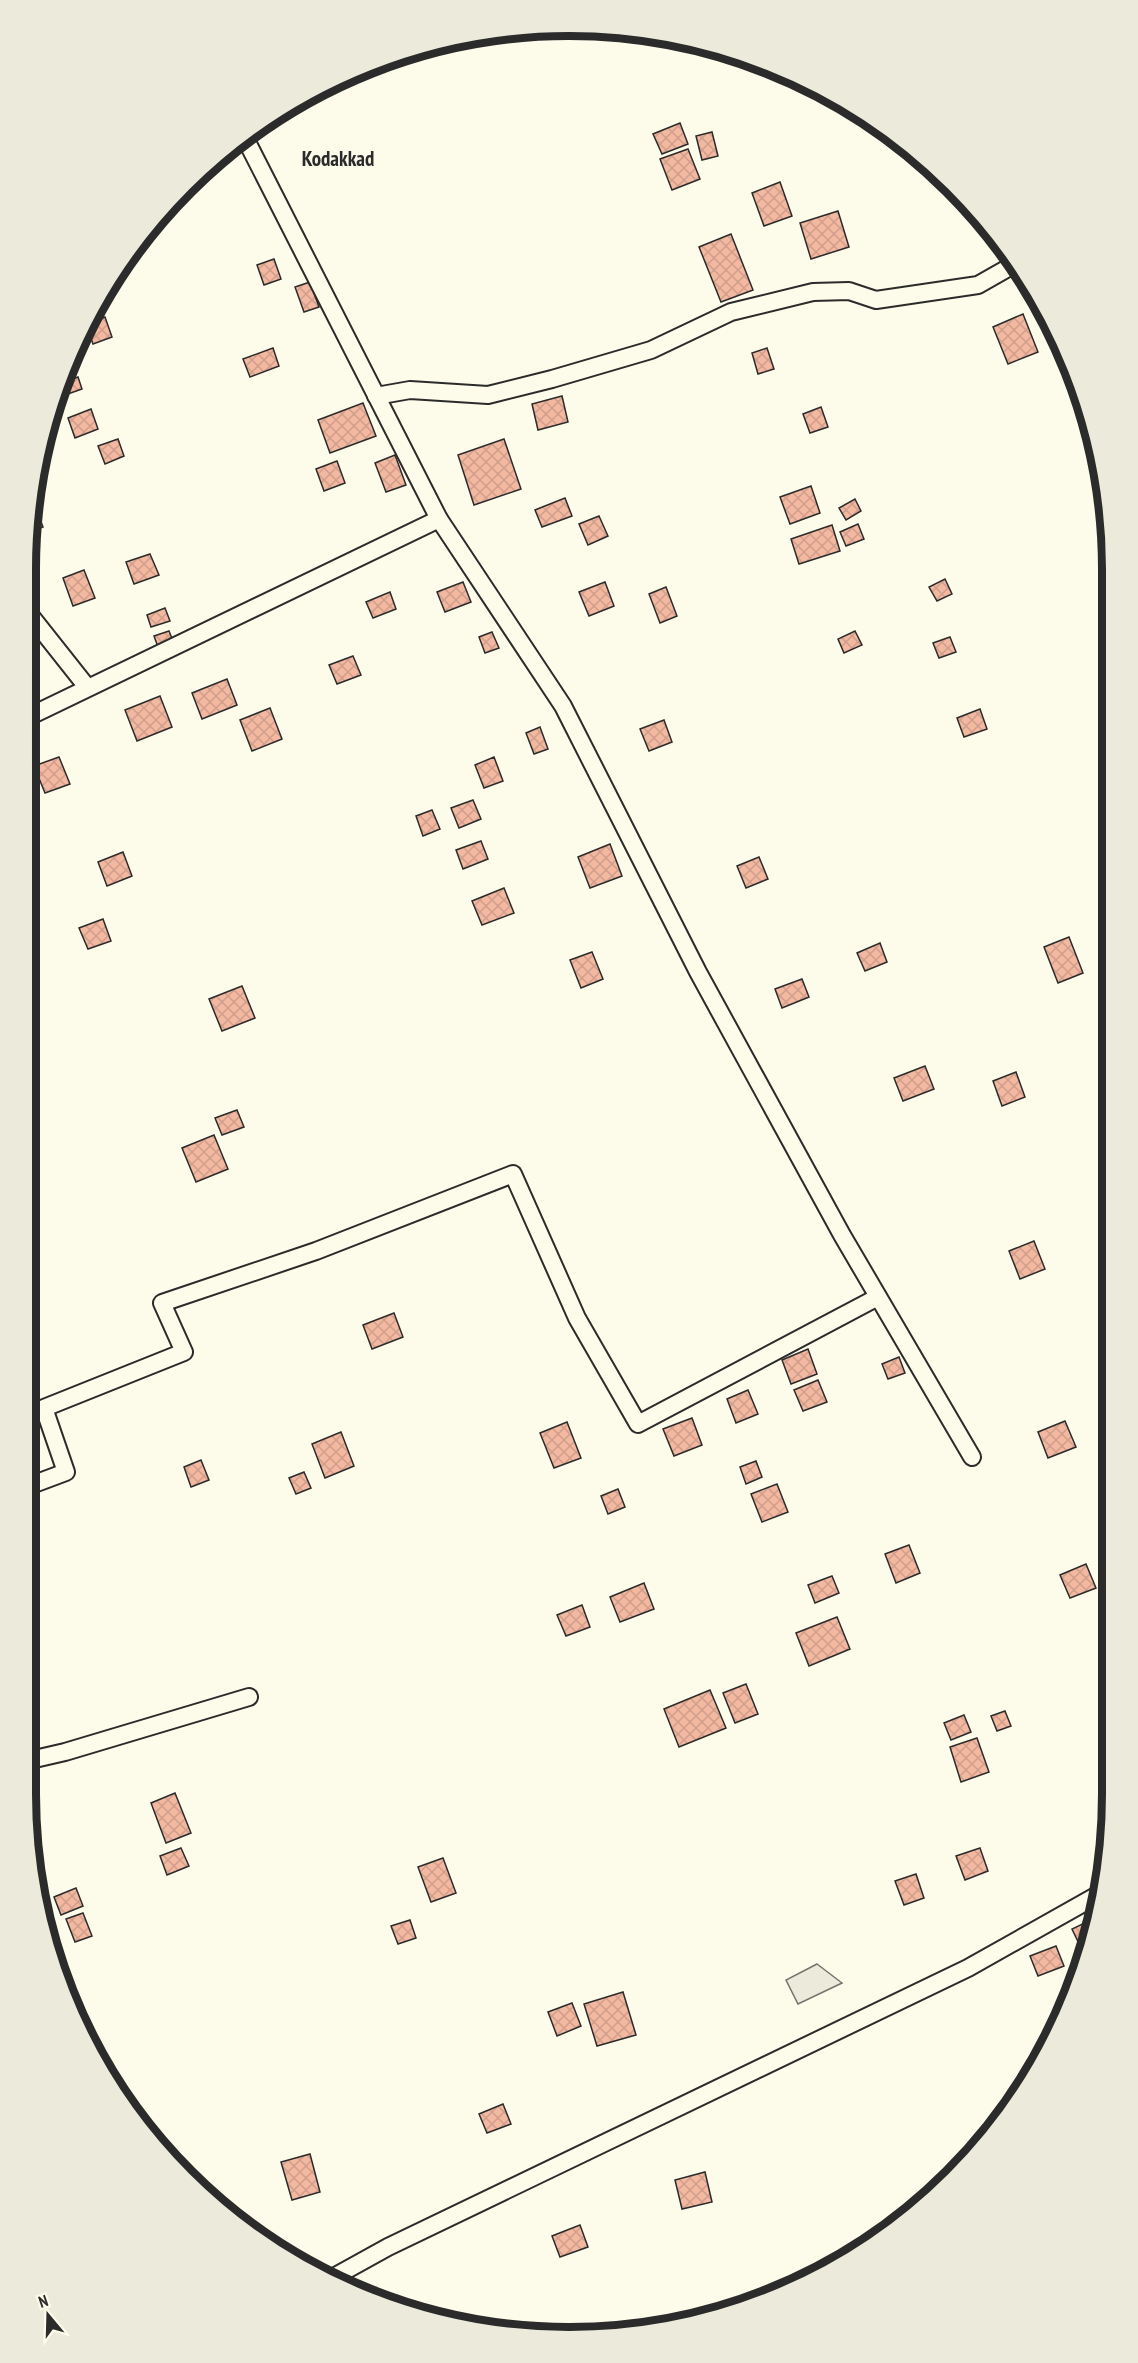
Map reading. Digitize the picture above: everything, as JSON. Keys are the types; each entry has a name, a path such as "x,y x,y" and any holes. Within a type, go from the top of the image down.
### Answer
{"street":[{"path":"248,144 439,519 563,706 698,972 837,1225 972,1457"},
{"path":"376,396 410,390 488,395 651,350 731,312 813,292 849,291 876,300 978,285 1008,268"},
{"path":"36,713 439,519"},
{"path":"36,623 87,687"},
{"path":"36,1483 66,1472 44,1408 184,1352 162,1303 316,1251 513,1174 577,1318 638,1424 878,1296"},
{"path":"36,1759 249,1696"},
{"path":"339,2274 399,2242 968,1968 1092,1898"}],"shaded area":[{"path":"817,1964 842,1983 798,2004 786,1980"}],"building":[{"path":"680,123 688,144 662,154 653,134"},
{"path":"712,132 718,156 702,160 696,136"},
{"path":"688,149 700,179 672,190 660,159"},
{"path":"780,182 792,216 764,226 752,193"},
{"path":"838,211 849,247 811,259 800,223"},
{"path":"731,234 753,290 721,302 699,247"},
{"path":"274,259 281,279 264,285 257,265"},
{"path":"310,282 319,307 304,312 295,287"},
{"path":"1023,314 1038,352 1008,364 993,327"},
{"path":"105,317 112,337 93,344 90,336 98,320"},
{"path":"273,348 279,366 250,377 243,359"},
{"path":"767,348 774,369 758,374 752,353"},
{"path":"78,377 82,389 65,395 71,379"},
{"path":"562,396 568,422 538,430 532,404"},
{"path":"363,403 376,436 330,453 318,420"},
{"path":"821,407 828,427 810,433 803,414"},
{"path":"91,409 98,429 75,438 68,418"},
{"path":"118,439 124,456 105,464 98,446"},
{"path":"504,439 521,489 474,505 458,455"},
{"path":"395,455 406,485 386,492 375,463"},
{"path":"337,461 345,483 324,491 316,469"},
{"path":"811,486 820,513 790,524 780,497"},
{"path":"565,498 572,516 542,527 535,510"},
{"path":"855,499 861,511 846,520 839,508"},
{"path":"39,516 43,527 38,529"},
{"path":"599,516 608,536 588,545 579,524"},
{"path":"858,524 864,539 846,546 840,532"},
{"path":"832,525 840,551 799,564 791,539"},
{"path":"150,554 159,575 134,584 126,562"},
{"path":"84,570 95,598 73,606 63,578"},
{"path":"945,579 952,594 937,601 929,587"},
{"path":"463,582 471,602 445,612 437,592"},
{"path":"605,582 614,606 589,616 579,592"},
{"path":"666,587 677,616 660,623 649,594"},
{"path":"390,592 396,609 373,618 366,602"},
{"path":"165,608 170,621 151,627 147,615"},
{"path":"169,631 173,641 158,647 154,636"},
{"path":"855,631 862,645 844,653 838,639"},
{"path":"492,632 499,648 485,653 479,637"},
{"path":"950,637 956,652 939,658 933,643"},
{"path":"353,656 361,675 337,684 329,665"},
{"path":"227,679 237,705 202,719 192,693"},
{"path":"160,696 172,727 137,741 125,710"},
{"path":"270,708 282,739 252,751 240,720"},
{"path":"980,709 987,729 964,737 957,718"},
{"path":"664,720 672,742 649,751 640,729"},
{"path":"540,727 548,749 534,754 526,733"},
{"path":"59,757 70,784 45,793 36,765"},
{"path":"494,757 503,781 484,788 475,765"},
{"path":"473,800 481,819 459,828 451,808"},
{"path":"432,810 440,829 423,836 416,816"},
{"path":"481,841 488,859 463,869 456,850"},
{"path":"610,844 622,876 590,888 578,857"},
{"path":"123,852 132,876 107,886 98,862"},
{"path":"759,857 768,879 746,888 737,866"},
{"path":"504,888 514,913 482,925 472,901"},
{"path":"103,919 111,941 88,949 79,928"},
{"path":"1069,937 1083,973 1058,983 1044,947"},
{"path":"880,943 887,962 865,971 857,953"},
{"path":"592,952 603,979 581,988 570,960"},
{"path":"802,979 809,997 782,1008 775,989"},
{"path":"242,986 255,1018 222,1031 209,999"},
{"path":"925,1066 934,1089 903,1101 894,1078"},
{"path":"1016,1072 1025,1097 1002,1106 993,1081"},
{"path":"237,1110 244,1127 222,1135 215,1118"},
{"path":"214,1135 228,1169 196,1182 182,1148"},
{"path":"1034,1241 1045,1269 1020,1279 1009,1251"},
{"path":"394,1313 403,1337 372,1349 363,1325"},
{"path":"808,1349 817,1374 791,1384 782,1360"},
{"path":"899,1357 905,1373 888,1379 882,1364"},
{"path":"818,1380 827,1402 803,1411 794,1390"},
{"path":"748,1390 758,1414 736,1423 727,1399"},
{"path":"692,1418 702,1445 674,1456 663,1429"},
{"path":"1065,1421 1076,1447 1048,1458 1038,1432"},
{"path":"567,1422 581,1458 554,1468 540,1433"},
{"path":"341,1432 354,1466 325,1478 312,1444"},
{"path":"201,1460 209,1480 191,1487 184,1467"},
{"path":"756,1461 762,1477 746,1484 740,1467"},
{"path":"304,1472 311,1488 296,1494 289,1478"},
{"path":"777,1484 788,1512 762,1522 751,1494"},
{"path":"618,1489 625,1507 608,1514 601,1496"},
{"path":"909,1545 920,1573 896,1583 885,1554"},
{"path":"1086,1564 1096,1588 1070,1598 1060,1575"},
{"path":"832,1576 839,1593 815,1603 808,1585"},
{"path":"644,1583 654,1609 620,1622 610,1597"},
{"path":"582,1605 590,1627 566,1636 557,1615"},
{"path":"837,1617 850,1649 809,1666 796,1633"},
{"path":"746,1684 758,1714 735,1723 723,1693"},
{"path":"710,1690 726,1728 679,1747 664,1709"},
{"path":"1005,1711 1011,1726 997,1731 991,1716"},
{"path":"964,1715 971,1732 951,1740 944,1723"},
{"path":"977,1738 989,1772 961,1782 950,1747"},
{"path":"175,1793 191,1833 166,1843 151,1803"},
{"path":"181,1848 189,1866 167,1875 160,1856"},
{"path":"980,1848 988,1871 965,1880 956,1856"},
{"path":"443,1858 456,1893 431,1902 418,1867"},
{"path":"916,1874 924,1898 904,1905 895,1881"},
{"path":"76,1888 83,1906 61,1915 54,1897"},
{"path":"83,1913 92,1936 75,1942 66,1919"},
{"path":"410,1920 416,1938 398,1944 391,1926"},
{"path":"1086,1922 1080,1946 1072,1929"},
{"path":"1056,1946 1064,1966 1038,1976 1030,1956"},
{"path":"623,1992 636,2035 597,2046 584,2004"},
{"path":"572,2003 581,2026 557,2036 548,2012"},
{"path":"503,2104 511,2124 487,2133 479,2114"},
{"path":"310,2154 320,2192 292,2200 281,2162"},
{"path":"705,2172 712,2202 682,2209 675,2180"},
{"path":"580,2225 588,2247 560,2257 552,2236"}],"district":[{"name":"Kodakkad","path":"338,159"}]}
